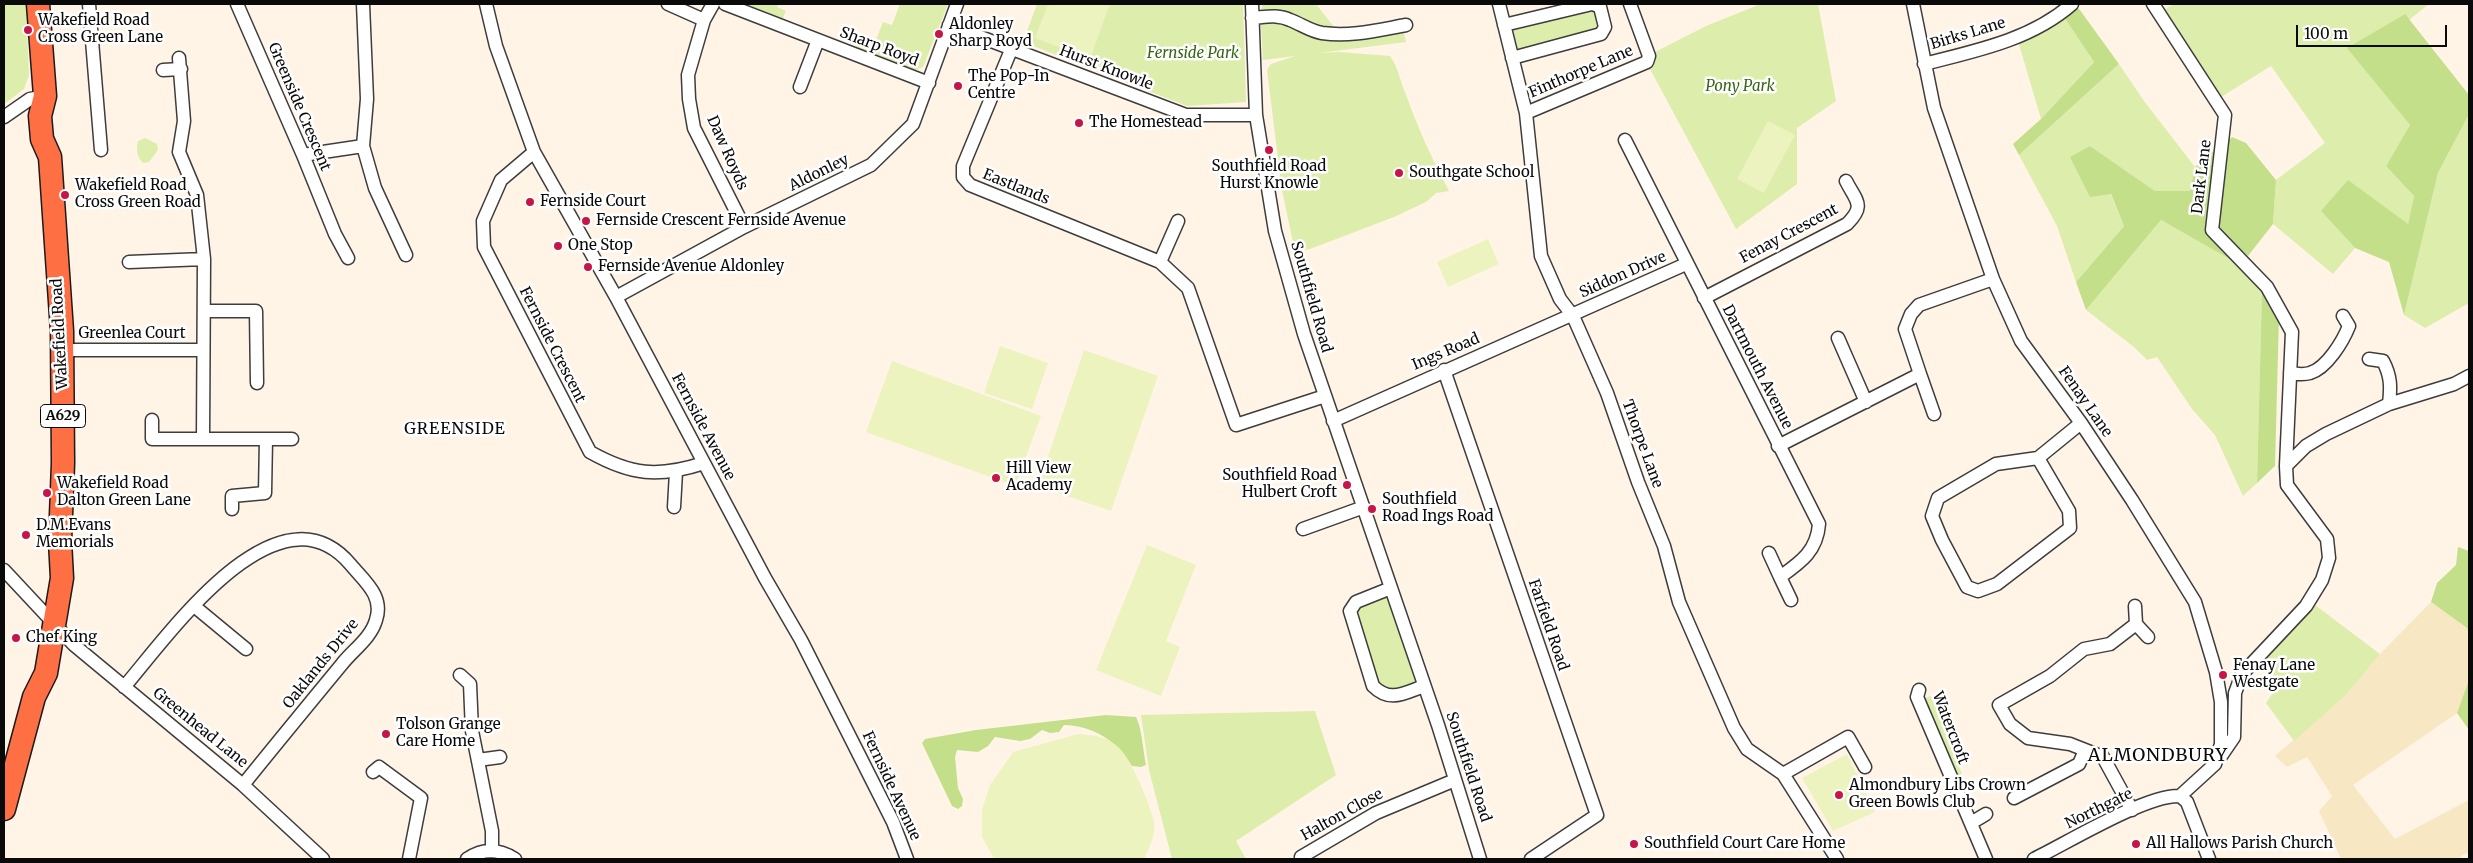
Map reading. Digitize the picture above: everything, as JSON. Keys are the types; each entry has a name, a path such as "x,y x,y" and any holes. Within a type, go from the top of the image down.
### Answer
{"highway":[{"name":"Wakefield Road","path":"4,809 34,697 46,673 50,619 62,578 60,541 63,463 62,350 50,157 55,136 53,113 45,96 38,4"}],"street":[{"path":"89,4 101,150"},
{"name":"Greenside Crescent","path":"237,4 303,155 330,224 348,258"},
{"path":"363,4 367,98 363,146 375,188 406,255"},
{"name":"Fernside Avenue","path":"486,4 496,46 534,152 616,297 801,640 893,822 907,859"},
{"path":"668,4 704,20"},
{"name":"Daw Royds","path":"713,4 704,20 688,75 694,128 744,227"},
{"name":"Sharp Royd","path":"725,4 929,83"},
{"name":"Aldonley","path":"616,297 744,227 871,165 913,124 957,4"},
{"name":"Southfield Road","path":"1252,4 1256,115 1275,231 1304,334 1364,507 1480,859"},
{"name":"Thorpe Lane","path":"1499,4 1526,113 1540,256 1560,299 1573,316 1607,393 1638,482 1664,546 1679,602 1734,728 1747,749 1782,774 1837,859"},
{"path":"1504,25 1592,4 1600,7 1605,27 1601,34 1512,58"},
{"name":"Finthorpe Lane","path":"1526,113 1647,62 1649,56 1630,4"},
{"name":"Fenay Lane","path":"1913,4 1934,108 1993,279 2021,341 2081,423 2162,546 2195,602 2208,640 2221,702 2221,744 2215,764"},
{"name":"Birks Lane","path":"1924,64 2003,43 2059,15 2072,4"},
{"name":"Dark Lane","path":"2153,4 2225,115 2212,230 2267,287 2292,332 2286,466 2287,485 2327,539 2329,558 2322,580 2306,606 2242,674 2235,693 2234,737 2215,764"},
{"path":"1252,18 1275,16 1290,20 1304,28 1339,34 1356,34 1406,25"},
{"name":"Hurst Knowle","path":"949,25 1186,115 1256,115"},
{"name":"Sharp Royd","path":"800,87 818,40"},
{"name":"Eastlands","path":"1011,50 963,166 963,177 970,186 1160,262 1188,288 1236,425 1325,396"},
{"name":"Greenlea Court","path":"163,70 180,63 184,121 179,152 197,195 204,259 203,439"},
{"path":"4,117 30,99 45,96"},
{"name":"Dartmouth Avenue","path":"1625,140 1819,524 1818,536 1809,554 1780,577"},
{"path":"303,155 363,146"},
{"name":"Fernside Crescent","path":"534,152 501,180 483,221 484,247 590,452 615,466 638,471 676,472 704,463"},
{"name":"Fenay Crescent","path":"1704,298 1847,224 1858,210 1858,203 1846,181"},
{"path":"1160,262 1178,221"},
{"path":"129,262 204,259"},
{"name":"Siddon Drive","path":"1573,316 1686,264"},
{"path":"1934,414 1905,328 1911,314 1919,305 1993,279"},
{"path":"204,311 256,311 257,383"},
{"name":"Ings Road","path":"1333,420 1444,370 1573,316"},
{"path":"2290,373 2308,374 2320,368 2346,335 2349,326 2344,316"},
{"path":"1838,338 1866,402"},
{"name":"Greenlea Court","path":"62,350 202,350"},
{"path":"2369,359 2383,361 2389,372 2391,388 2389,404"},
{"name":"Farfield Road","path":"1444,370 1597,815 1531,859"},
{"path":"1778,446 1920,374"},
{"path":"2286,466 2306,446 2389,404 2454,384 2469,376"},
{"path":"152,420 152,439 292,439"},
{"path":"2038,458 2069,511 2070,528 1997,584 1978,591 1967,588 1932,516 1938,498 1996,464 2038,458 2081,423"},
{"path":"232,509 232,496 265,493 266,439"},
{"path":"674,507 676,472"},
{"path":"1303,529 1364,507"},
{"name":"Oaklands Drive","path":"124,686 223,576 249,557 275,544 301,538 323,543 345,558 377,596 376,621 367,637 344,662 244,784"},
{"path":"1769,553 1790,600"},
{"name":"Greenhead Lane","path":"4,570 74,645 244,784 314,856"},
{"path":"1391,588 1356,602 1350,611 1373,686 1381,694 1393,696 1424,686"},
{"path":"194,606 246,649"},
{"path":"2135,606 2136,624 2148,637"},
{"path":"2132,810 2103,757 2070,744 2028,738 2010,724 1999,705 2050,676 2084,649 2110,644 2136,624"},
{"path":"460,675 470,684 472,731 492,831 492,850"},
{"name":"Watercroft","path":"1919,690 1917,697 1986,859"},
{"path":"1782,774 1848,737 1865,767"},
{"path":"2014,798 2079,764 2085,750"},
{"path":"478,760 500,758"},
{"path":"2209,859 2187,802 2180,796 2215,764"},
{"path":"373,772 379,767 420,798 409,859"},
{"name":"Halton Close","path":"1301,857 1376,812 1455,780"},
{"name":"Northgate","path":"2034,859 2132,810 2168,795 2180,796"},
{"path":"1971,823 1986,814"},
{"path":"467,859 477,852 492,850 515,859"}],"shaded area":[{"path":"2431,602 2467,628 2469,635 2469,680 2457,713 2353,785 2395,839 2469,800 2469,852 2461,856 2462,859 2341,859 2319,811 2332,796 2307,757 2287,767 2275,756 2347,694 2380,654"}],"green space":[{"path":"4,4 26,4 29,75 24,89 4,104"},
{"path":"746,4 778,4 777,7 786,11 782,20"},
{"path":"900,4 948,4 923,67 915,70 855,49 859,39 874,45 883,22 892,25"},
{"name":"Fernside Park","path":"1037,4 1243,4 1246,102 1187,106 1023,42"},
{"path":"1048,4 1110,4 1090,59 1035,38"},
{"path":"1262,4 1316,4 1337,31 1323,29 1293,16 1262,9"},
{"path":"1593,4 1605,27 1512,58 1504,25"},
{"name":"Pony Park","path":"1761,4 1818,4 1836,101 1797,128 1797,184 1736,229 1650,69 1655,52 1706,26"},
{"path":"2174,4 2429,4 2409,20 2404,15 2348,48 2410,125 2386,166 2414,196 2408,224 2321,211 2355,248 2333,274 2273,224 2276,180 2325,143 2271,66 2221,97 2165,9"},
{"path":"2077,6 2119,64 2019,155 2013,144 2041,119 2094,62 2064,17"},
{"path":"2405,14 2469,95 2469,114 2438,173 2404,315 2389,262 2355,248 2321,211 2348,180 2408,224 2414,196 2386,166 2410,125 2347,48"},
{"path":"2064,17 2094,62 2041,119 2018,41"},
{"path":"1275,20 1357,39 1404,33 1406,42 1319,53 1339,52 1390,56 1420,131 1449,191 1436,193 1426,202 1394,217 1310,249 1295,252 1282,190 1267,70 1271,64 1295,56 1263,60 1261,25"},
{"path":"2119,64 2144,101 2195,167 2190,191 2155,191 2090,146 2124,226 2076,282 2057,226 2019,155"},
{"path":"2469,114 2469,303 2425,328 2404,315 2438,173"},
{"path":"1768,121 1795,135 1764,193 1737,179"},
{"path":"2232,137 2246,143 2276,180 2273,224 2248,256 2216,227 2226,142"},
{"path":"145,138 157,144 158,150 149,162 143,163 138,156 137,147 138,141"},
{"path":"2090,146 2155,191 2190,191 2195,167 2218,147 2205,232 2240,265 2161,220 2086,310 2076,282 2124,226 2111,194 2090,197 2070,157"},
{"path":"2161,220 2240,265 2262,289 2257,483 2243,496 2215,435 2192,409 2157,357 2147,360 2134,347 2086,310"},
{"path":"1488,239 1499,264 1448,287 1437,262"},
{"path":"2262,289 2279,316 2275,466 2257,483"},
{"path":"1000,346 1048,363 1032,409 984,393"},
{"path":"1084,350 1158,376 1111,511 1038,486"},
{"path":"892,361 1041,416 1015,486 866,432"},
{"path":"1147,545 1196,565 1166,641 1180,647 1161,696 1096,670"},
{"path":"2458,547 2469,551 2469,635 2467,628 2431,602 2437,583 2456,565"},
{"path":"1391,588 1424,689 1381,694 1350,611"},
{"path":"2315,605 2380,654 2347,694 2294,741 2266,703 2281,681 2258,665"},
{"path":"2469,680 2469,730 2457,713"},
{"path":"1931,696 1962,774 1954,778 1921,699"},
{"path":"1315,711 1336,775 1236,841 1246,859 1172,859 1149,770 1141,715"},
{"path":"1106,715 1136,717 1141,733 1146,765 1141,767 1132,766 1119,749 1104,736 1075,726 1064,725 1059,732 1050,733 1042,730 1030,739 1020,741 995,737 988,746 978,752 957,750 955,757 958,788 963,799 962,806 958,809 952,806 922,743 925,739 976,730"},
{"path":"1078,734 1099,737 1113,743 1122,751 1134,770 1154,822 1153,836 1144,859 994,859 982,837 982,809 990,785 1013,752"},
{"name":"Almondbury Libs Crown Green Bowls Club","path":"1847,754 1875,812 1833,831 1802,778"}],"place":[{"name":"Wakefield Road Cross Green Lane","path":"28,30"},
{"name":"Aldonley Sharp Royd","path":"939,34"},
{"name":"The Pop-In Centre","path":"958,86"},
{"name":"The Homestead","path":"1079,123"},
{"name":"Southfield Road Hurst Knowle","path":"1269,150"},
{"name":"Southgate School","path":"1399,173"},
{"name":"Wakefield Road Cross Green Road","path":"65,195"},
{"name":"Fernside Court","path":"530,202"},
{"name":"Fernside Crescent Fernside Avenue","path":"586,221"},
{"name":"One Stop","path":"558,246"},
{"name":"Fernside Avenue Aldonley","path":"588,267"},
{"name":"Hill View Academy","path":"996,478"},
{"name":"Southfield Road Hulbert Croft","path":"1347,485"},
{"name":"Wakefield Road Dalton Green Lane","path":"47,493"},
{"name":"Southfield Road Ings Road","path":"1372,509"},
{"name":"D.M.Evans Memorials","path":"26,535"},
{"name":"Chef King","path":"16,638"},
{"name":"Fenay Lane Westgate","path":"2223,675"},
{"name":"Tolson Grange Care Home","path":"386,734"},
{"name":"Almondbury Libs Crown Green Bowls Club","path":"1839,795"},
{"name":"Southfield Court Care Home","path":"1634,844"},
{"name":"All Hallows Parish Church","path":"2136,844"}],"district":[{"name":"GREENSIDE","path":"455,429"},
{"name":"ALMONDBURY","path":"2158,756"}]}
